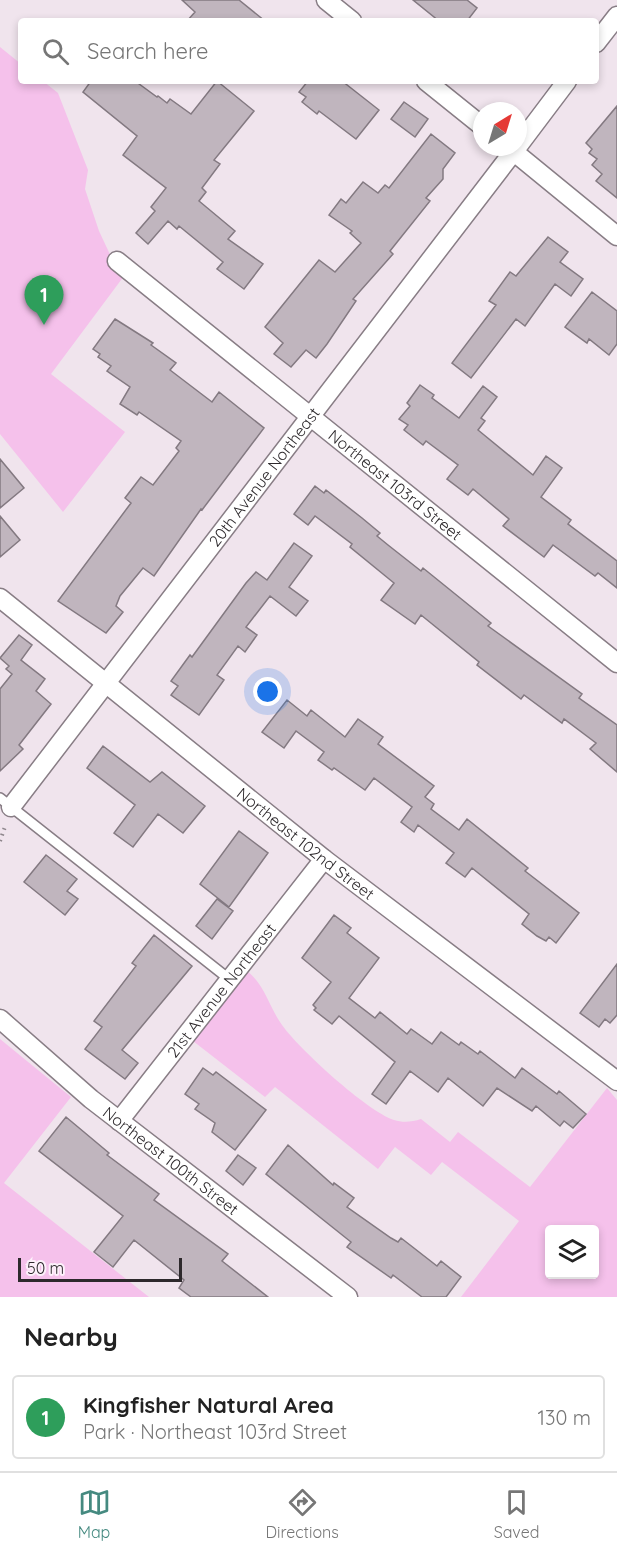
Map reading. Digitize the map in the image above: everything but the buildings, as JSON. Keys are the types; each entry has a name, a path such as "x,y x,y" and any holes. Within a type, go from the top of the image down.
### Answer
{"street":[{"path":"326,0 348,18"},
{"path":"599,39 617,16"},
{"path":"430,84 473,119"},
{"name":"20th Avenue Northeast","path":"527,132 565,84"},
{"name":"20th Avenue Northeast","path":"6,803 106,685 508,156"},
{"path":"523,156 617,236"},
{"name":"Northeast 103rd Street","path":"117,261 617,663"},
{"name":"Northeast 102nd Street","path":"0,598 324,859 617,1081"},
{"name":"21st Avenue Northeast","path":"119,1121 324,859"},
{"name":"Northeast 100th Street","path":"0,1019 119,1121 348,1297"}],"lane":[{"path":"6,803 229,979"}],"shaded area":[{"path":"0,47 18,62 18,84 47,84 58,93 88,170 85,189 99,231 114,263 124,276 51,374 125,432 63,512 0,434"},
{"path":"247,971 263,989 282,1025 291,1036 318,1063 368,1105 401,1122 421,1119 450,1142 458,1132 530,1187 607,1088 617,1100 617,1297 461,1297 519,1221 442,1162 431,1175 395,1147 378,1169 275,1087 265,1097 193,1041"},
{"path":"0,1039 71,1097 4,1183 149,1297 0,1297"}],"place":[{"name":"Kingfisher Natural Area","path":"44,325"}]}
